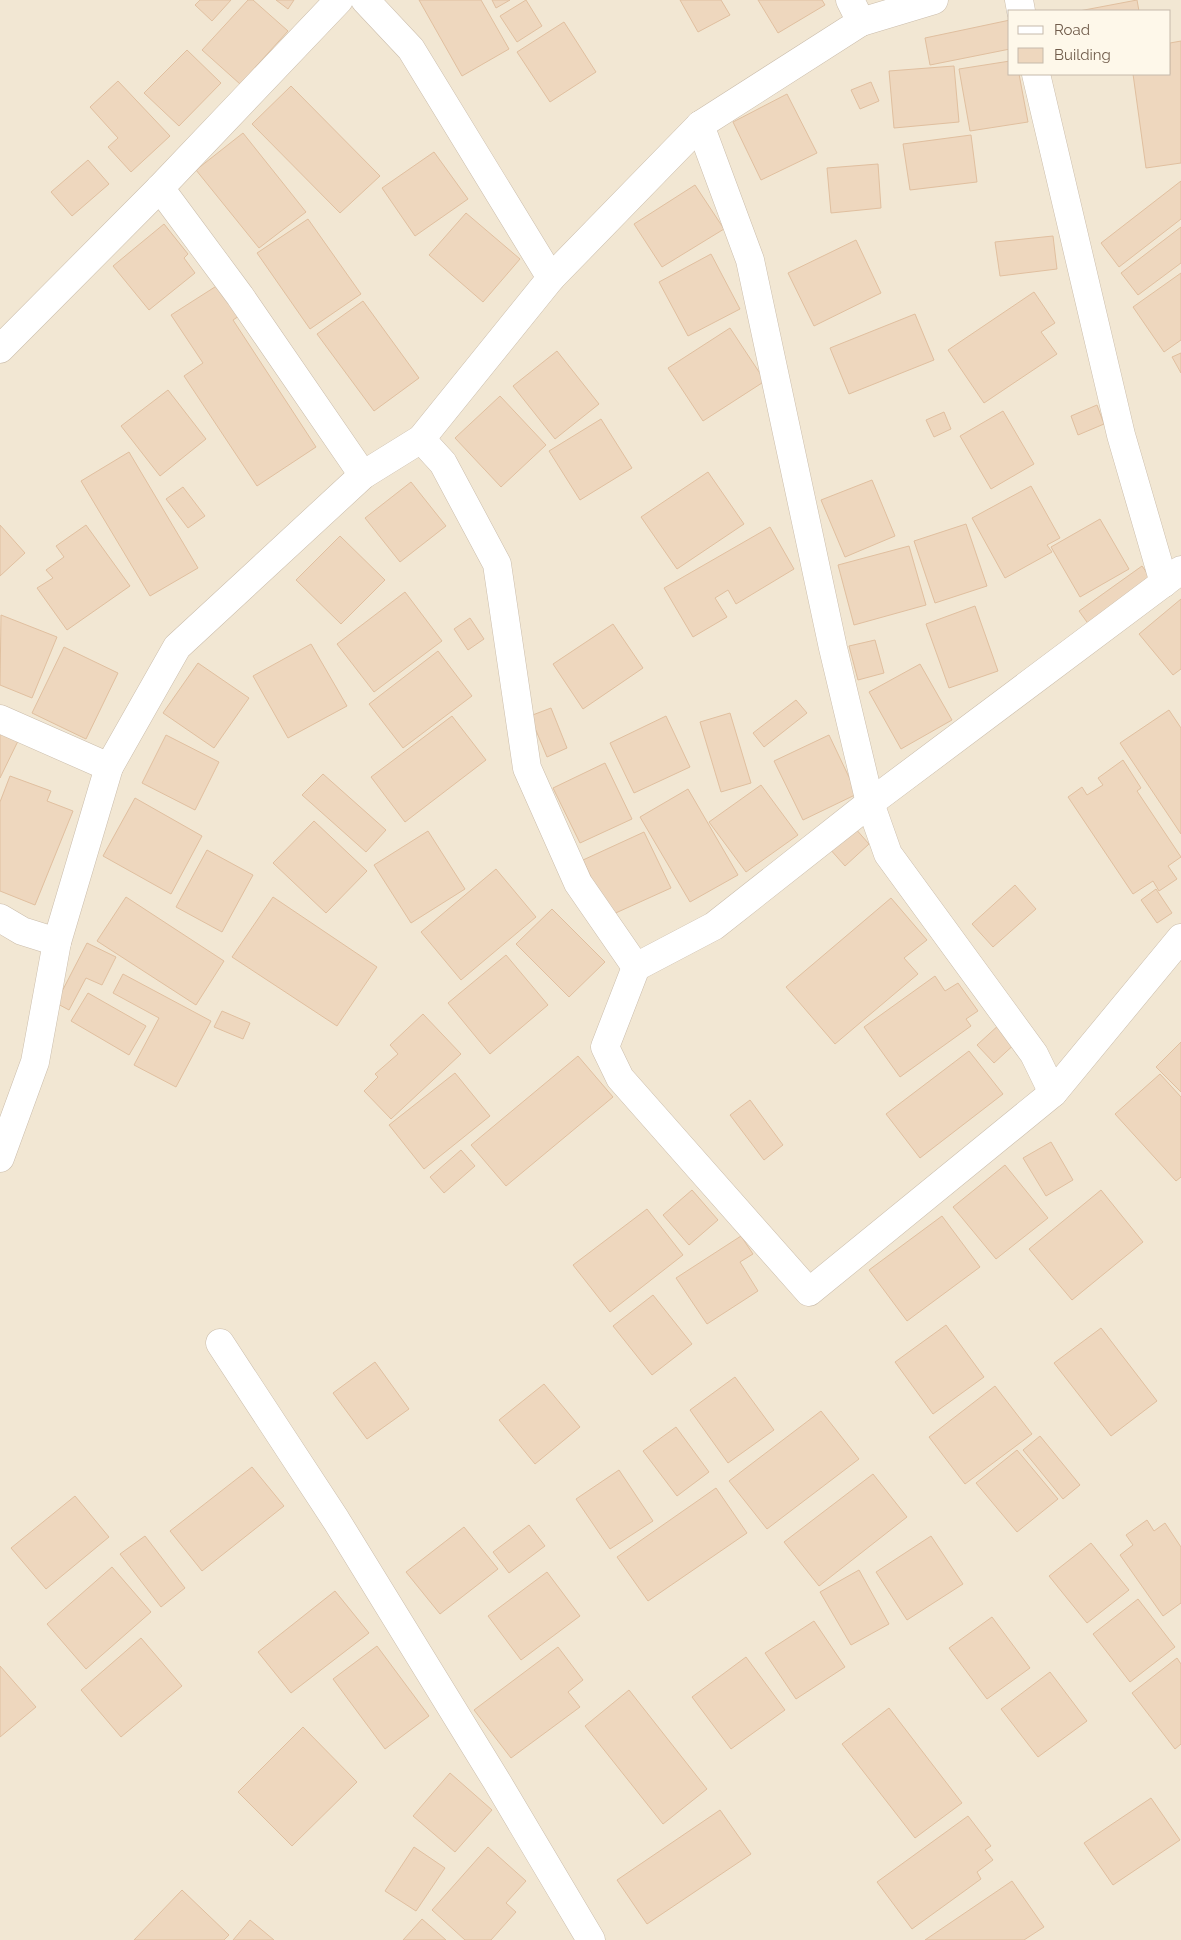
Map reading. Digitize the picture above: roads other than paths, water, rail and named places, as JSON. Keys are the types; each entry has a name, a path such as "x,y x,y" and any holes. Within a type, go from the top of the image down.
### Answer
{"street":[{"path":"0,349 160,188 339,0"},
{"path":"365,0 411,49 551,278"},
{"path":"0,1158 36,1062 57,942 109,767 177,647 363,475 420,439 551,278 700,125 856,11 934,0"},
{"path":"1036,75 1121,435 1173,577 870,803 714,926 636,967 605,1047 620,1078 809,1292 1053,1092 1181,938"},
{"path":"700,125 750,260 833,648 870,803 888,854 1034,1054 1053,1092"},
{"path":"160,188 240,296 363,475"},
{"path":"420,439 443,463 497,564 527,768 578,883 636,967"},
{"path":"0,719 109,767"},
{"path":"0,918 22,931 57,942"},
{"path":"220,1343 336,1520 592,1940"}]}
